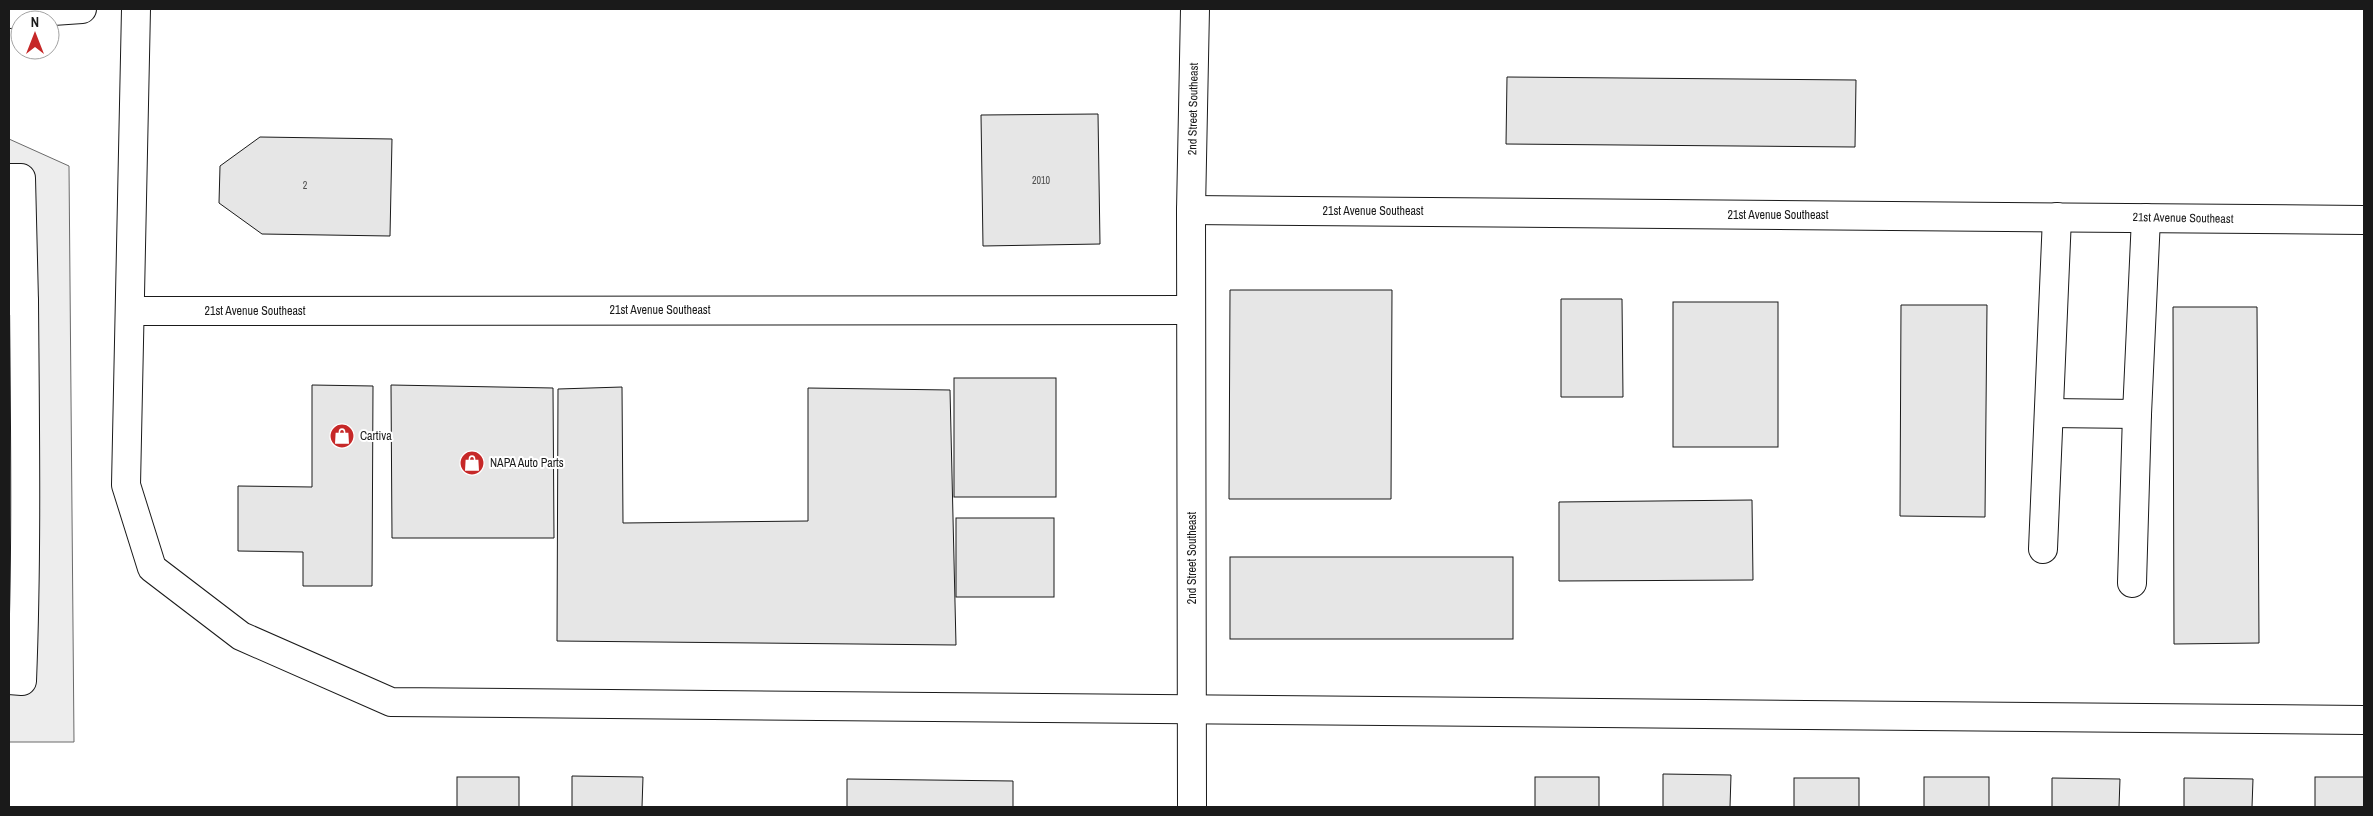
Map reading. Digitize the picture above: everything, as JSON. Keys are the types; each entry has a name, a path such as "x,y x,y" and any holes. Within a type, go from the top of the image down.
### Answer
{"street":[{"path":"9,14 82,9"},
{"path":"136,9 126,485 152,568 241,636 391,702 2364,720"},
{"name":"2nd Street Southeast","path":"1192,807 1191,210 1195,9"},
{"path":"9,178 21,178 17,301 17,610 22,681 9,680"},
{"name":"21st Avenue Southeast","path":"1191,210 2364,220"},
{"path":"2043,549 2057,217"},
{"path":"2132,583 2146,218"},
{"name":"21st Avenue Southeast","path":"130,311 1191,310"},
{"path":"2049,413 2137,414"}],"shaded area":[{"path":"9,139 69,166 74,742 9,742"}],"building":[{"path":"1507,77 1856,80 1855,147 1506,144"},
{"path":"1098,114 1100,244 983,246 981,115"},
{"path":"260,137 392,139 390,236 262,234 219,203 220,166"},
{"path":"1230,290 1392,290 1391,499 1229,499"},
{"path":"1561,299 1622,299 1623,397 1561,397"},
{"path":"1673,302 1778,302 1778,447 1673,447"},
{"path":"1901,305 1987,305 1985,517 1900,516"},
{"path":"2173,307 2257,307 2259,643 2174,644"},
{"path":"954,378 1056,378 1056,497 954,497"},
{"name":"Cartiva","path":"312,385 373,386 372,586 303,586 303,552 238,551 238,486 312,487"},
{"name":"NAPA Auto Parts","path":"391,385 553,388 554,538 392,538"},
{"path":"622,387 623,523 808,521 808,388 950,390 956,645 557,641 558,389"},
{"path":"1752,500 1753,580 1559,581 1559,502"},
{"path":"956,518 1054,518 1054,597 956,597"},
{"path":"1230,557 1513,557 1513,639 1230,639"},
{"path":"1663,774 1731,775 1730,807 1663,807"},
{"path":"572,776 643,777 642,807 572,807"},
{"path":"457,777 519,777 519,807 457,807"},
{"path":"1535,777 1599,777 1599,807 1535,807"},
{"path":"1924,777 1989,777 1989,807 1924,807"},
{"path":"2315,777 2364,777 2364,807 2315,807"},
{"path":"1794,778 1859,778 1859,807 1794,807"},
{"path":"2052,778 2120,779 2119,807 2052,807"},
{"path":"2184,778 2253,779 2252,807 2184,807"},
{"path":"847,779 1013,781 1013,807 847,807"}],"place":[{"name":"Cartiva","path":"342,436"},
{"name":"NAPA Auto Parts","path":"472,463"}]}
